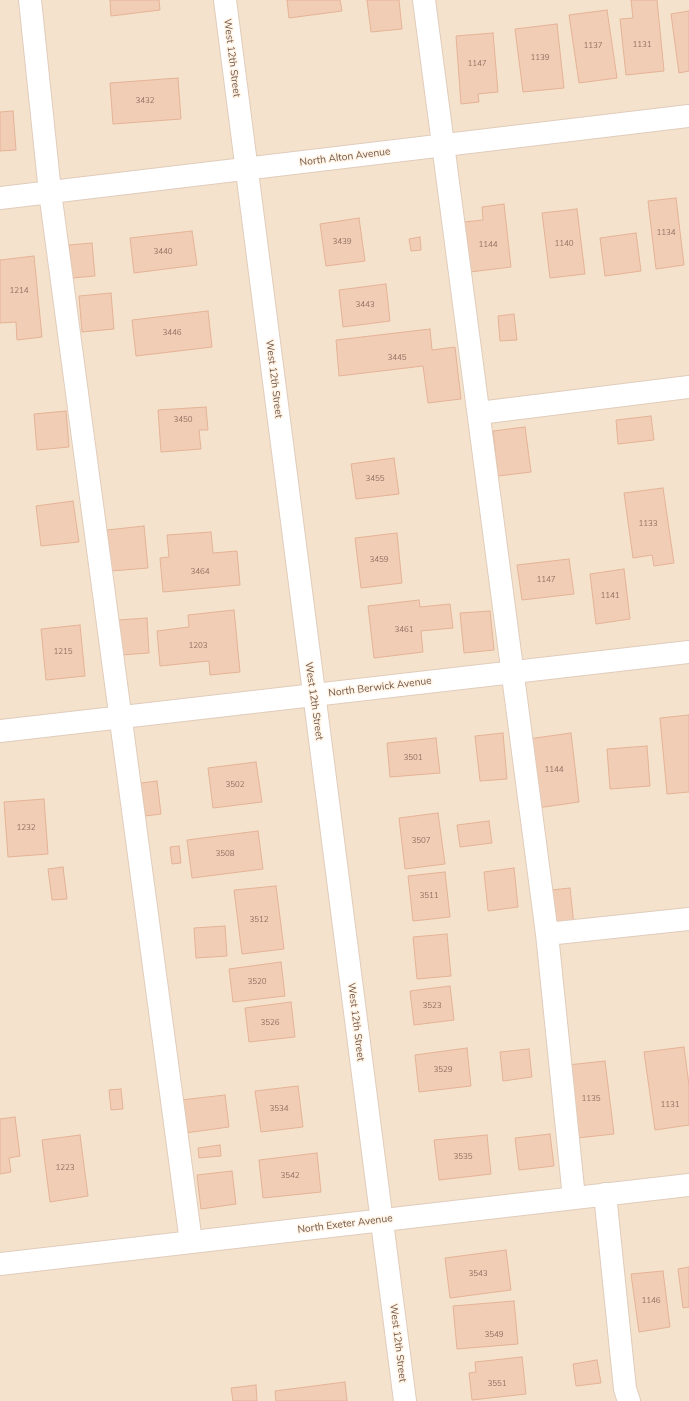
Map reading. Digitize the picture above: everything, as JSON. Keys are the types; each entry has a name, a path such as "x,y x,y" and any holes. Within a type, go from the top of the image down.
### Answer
{"street":[{"path":"30,0 50,192 191,1242"},
{"name":"West 12th Street","path":"225,0 313,695 405,1401"},
{"path":"424,0 513,672 546,934 574,1198"},
{"name":"North Alton Avenue","path":"0,198 689,116"},
{"path":"478,413 689,387"},
{"name":"North Berwick Avenue","path":"0,731 689,652"},
{"path":"546,934 689,919"},
{"name":"North Exeter Avenue","path":"0,1264 689,1184"},
{"path":"605,1194 625,1390 629,1401"}],"shaded area":[{"path":"0,0 689,0 689,1401 0,1401"}],"building":[{"path":"110,0 159,0 160,10 111,16"},
{"path":"287,0 340,0 342,11 289,18"},
{"path":"367,0 399,0 402,29 371,32"},
{"path":"631,0 657,0 664,71 626,75 620,19 633,18"},
{"path":"607,10 617,78 579,83 569,15"},
{"path":"689,11 689,71 679,73 671,14"},
{"path":"557,24 564,88 523,92 515,29"},
{"path":"493,33 498,92 478,94 479,102 461,104 456,36"},
{"path":"178,78 181,119 113,124 110,83"},
{"path":"13,111 16,150 0,151 0,112"},
{"path":"676,198 684,265 656,269 648,201"},
{"path":"504,204 511,267 470,272 464,222 483,220 482,207"},
{"path":"577,209 585,274 550,278 542,213"},
{"path":"359,218 365,261 326,266 320,224"},
{"path":"192,231 197,265 134,273 130,238"},
{"path":"636,233 641,271 605,276 600,238"},
{"path":"420,237 421,250 411,251 409,239"},
{"path":"92,243 95,276 72,278 69,245"},
{"path":"34,256 42,337 17,340 16,322 0,323 0,260"},
{"path":"386,284 390,321 343,327 339,290"},
{"path":"111,293 114,329 82,332 79,296"},
{"path":"208,311 212,347 136,356 132,320"},
{"path":"514,314 517,340 500,341 498,316"},
{"path":"430,329 432,350 455,347 461,399 428,403 423,366 339,376 336,340"},
{"path":"206,407 208,430 199,430 201,449 161,452 158,410"},
{"path":"66,411 69,447 37,450 34,414"},
{"path":"651,416 654,440 618,444 616,420"},
{"path":"525,427 531,472 498,476 493,431"},
{"path":"394,458 399,494 356,499 351,464"},
{"path":"663,488 674,563 654,566 652,555 633,558 624,493"},
{"path":"73,501 79,542 41,546 36,506"},
{"path":"144,526 148,568 111,571 107,530"},
{"path":"211,532 213,553 237,551 240,585 163,592 160,558 169,557 167,535"},
{"path":"397,533 402,583 361,588 355,538"},
{"path":"569,559 574,594 522,600 517,565"},
{"path":"624,569 630,619 596,624 590,574"},
{"path":"419,600 420,607 450,604 453,628 421,631 423,652 374,658 368,606"},
{"path":"234,610 240,672 210,675 209,661 160,666 157,631 189,627 188,615"},
{"path":"490,611 494,650 464,653 460,613"},
{"path":"147,618 149,653 121,655 118,620"},
{"path":"80,625 85,676 46,680 41,629"},
{"path":"689,715 689,792 667,794 660,718"},
{"path":"503,733 507,779 480,781 475,736"},
{"path":"571,733 579,802 537,808 528,739"},
{"path":"436,738 440,773 390,777 387,743"},
{"path":"647,746 650,786 610,789 607,749"},
{"path":"256,762 262,802 213,808 208,768"},
{"path":"157,781 161,814 145,816 141,783"},
{"path":"44,799 48,854 8,857 4,802"},
{"path":"438,813 445,864 405,869 399,818"},
{"path":"489,821 492,843 460,847 457,825"},
{"path":"258,831 263,869 192,878 187,840"},
{"path":"179,846 181,863 172,864 170,847"},
{"path":"63,867 67,899 52,900 48,869"},
{"path":"514,868 518,907 488,911 484,872"},
{"path":"445,872 450,917 413,921 408,876"},
{"path":"276,886 284,949 242,954 234,890"},
{"path":"570,888 574,925 556,928 552,890"},
{"path":"225,926 227,956 196,958 194,928"},
{"path":"447,934 451,976 417,979 413,937"},
{"path":"281,962 285,996 233,1002 229,969"},
{"path":"450,986 454,1020 414,1025 410,991"},
{"path":"291,1002 295,1037 249,1042 245,1008"},
{"path":"684,1047 689,1085 689,1125 655,1130 644,1052"},
{"path":"467,1048 471,1086 419,1092 415,1055"},
{"path":"529,1049 532,1077 503,1081 500,1052"},
{"path":"605,1061 614,1134 577,1138 568,1065"},
{"path":"298,1086 303,1127 261,1132 255,1091"},
{"path":"121,1089 123,1109 111,1110 109,1090"},
{"path":"225,1095 229,1127 185,1133 181,1100"},
{"path":"15,1117 20,1156 9,1158 11,1172 0,1174 0,1119"},
{"path":"550,1134 554,1166 519,1170 515,1138"},
{"path":"80,1135 88,1196 50,1202 42,1140"},
{"path":"487,1135 491,1174 439,1180 434,1140"},
{"path":"220,1145 221,1156 199,1158 198,1148"},
{"path":"317,1153 321,1192 263,1198 259,1160"},
{"path":"232,1171 236,1204 201,1209 197,1175"},
{"path":"506,1250 511,1290 450,1298 445,1258"},
{"path":"689,1267 689,1307 683,1308 678,1269"},
{"path":"663,1271 670,1327 639,1332 631,1274"},
{"path":"514,1301 518,1344 457,1349 453,1306"},
{"path":"522,1357 526,1394 472,1400 469,1373 476,1372 475,1362"},
{"path":"597,1360 601,1383 576,1386 573,1364"},
{"path":"345,1382 347,1401 276,1401 275,1391"},
{"path":"256,1385 257,1401 233,1401 231,1388"}]}
